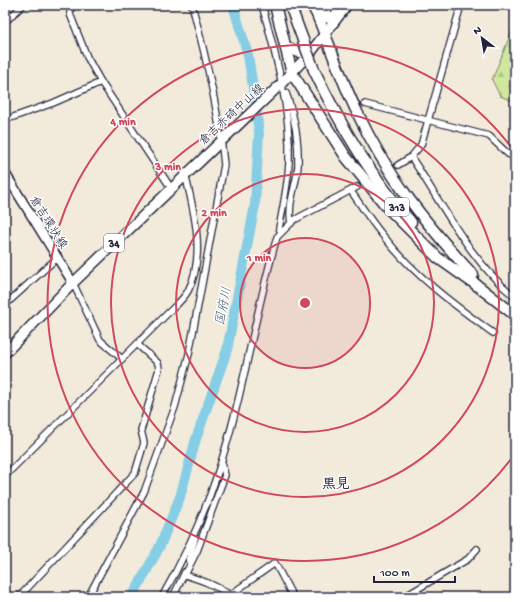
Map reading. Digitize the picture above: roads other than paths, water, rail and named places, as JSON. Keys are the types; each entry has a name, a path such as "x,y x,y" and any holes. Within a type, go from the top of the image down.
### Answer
{"highway":[{"path":"275,5 292,72 346,157 388,208 438,258 471,278"},
{"name":"313","path":"290,5 345,131 380,184 417,230 515,315"},
{"name":"313","path":"295,5 305,39"},
{"path":"314,8 323,17 330,18 344,9"},
{"path":"314,8 357,113 391,175 420,216 471,278"},
{"path":"285,46 293,51 304,53 311,52"},
{"name":"313","path":"471,278 515,309"}],"main road":[{"name":"倉吉赤碕中山線","path":"5,353 73,283 292,72 311,52 344,9"},
{"name":"倉吉環状線","path":"5,173 73,283"}],"street":[{"path":"5,22 23,5"},
{"path":"71,5 70,14 87,57 101,82 171,188"},
{"path":"88,597 144,492 179,393 190,354 224,165 224,137 192,5"},
{"path":"262,5 277,57 279,85 288,129 289,162 279,228 281,232"},
{"path":"398,165 411,157 421,145 461,5"},
{"path":"5,120 53,103 101,82"},
{"path":"279,85 291,105 295,126 298,165 294,194 289,212 291,223"},
{"path":"366,104 489,136 508,154 515,157"},
{"path":"411,157 478,260 498,282 515,297"},
{"path":"5,476 186,294 192,275 197,235 195,213 185,174"},
{"path":"162,597 194,533 222,461 236,409 268,267 277,237 291,223 357,187"},
{"path":"351,190 385,239 405,260 454,304 493,333"},
{"path":"5,305 57,258"},
{"path":"73,283 100,340 122,359"},
{"path":"19,597 135,473 144,443 142,430 159,369 158,363 137,344"},
{"path":"173,597 197,551 225,475 222,461"},
{"path":"185,575 193,549 194,533"},
{"path":"404,597 468,559 477,549"},
{"path":"185,575 219,587 230,595 275,564 294,597"}],"waterway":[{"name":"国府川","path":"132,597 160,546 180,497 196,439 227,350 255,205 259,133 248,55 233,5"}],"tunnel":[{"path":"357,187 398,165"}],"district":[{"name":"黒見","path":"336,483"}]}
